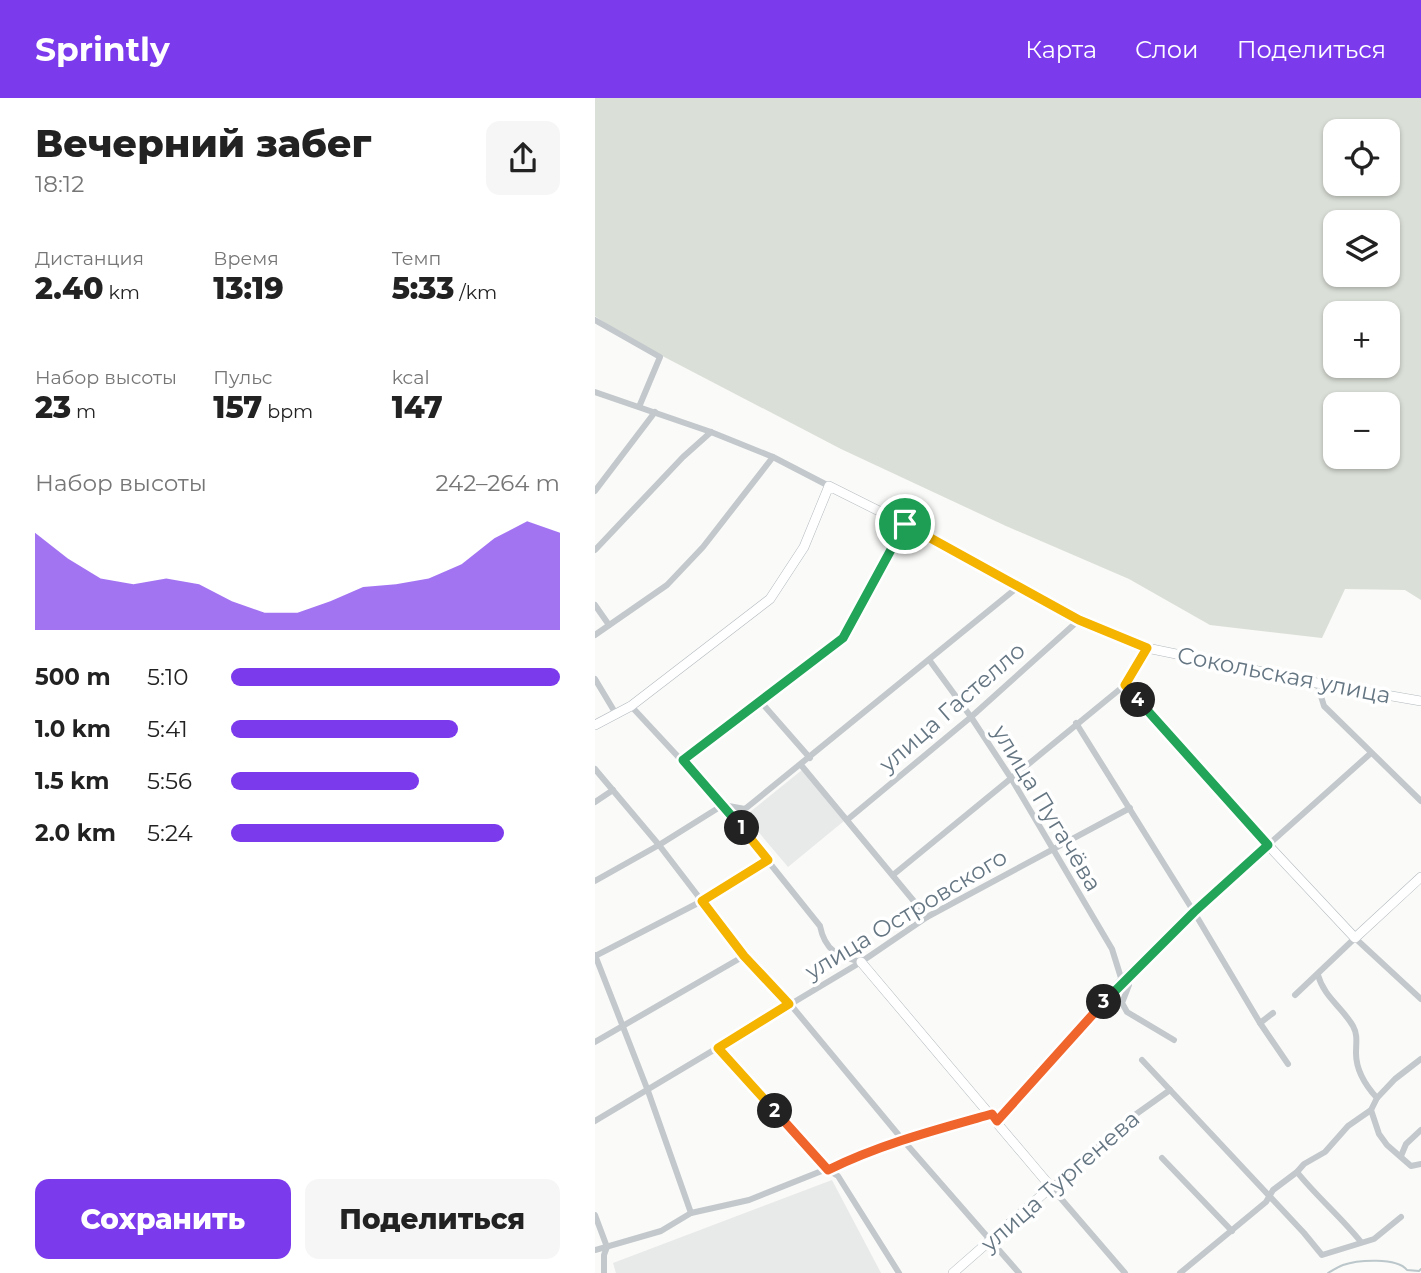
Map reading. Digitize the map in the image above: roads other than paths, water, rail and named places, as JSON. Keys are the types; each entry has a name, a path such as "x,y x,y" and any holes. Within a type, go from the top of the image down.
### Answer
{"street":[{"path":"595,320 660,356 639,407"},
{"path":"595,328 610,330"},
{"path":"595,392 711,432 773,457 829,486 804,547 770,598 632,706 595,725"},
{"path":"595,491 655,412"},
{"path":"595,550 683,457 711,432"},
{"path":"595,635 667,585 703,547 773,457"},
{"name":"Сокольская улица","path":"829,486 905,524 1079,620 1147,648 1421,701"},
{"path":"683,760 843,638 905,524"},
{"path":"595,881 723,805 745,809 1019,586"},
{"path":"595,605 609,625"},
{"name":"улица Гастелло","path":"847,820 971,717 1079,620"},
{"path":"893,875 1125,685 1147,648"},
{"name":"улица Пугачёва","path":"930,661 971,717 1010,778 1112,948 1126,977"},
{"path":"595,679 616,714"},
{"path":"1317,683 1324,706 1421,801"},
{"path":"1125,685 1355,938 1421,999"},
{"path":"760,701 810,758"},
{"path":"632,706 723,805 820,926 823,939 838,956 861,962 1125,1273"},
{"path":"1076,723 1260,1023 1288,1064"},
{"path":"595,1250 661,1231 691,1213 749,1200 902,1139 995,1118 1126,977 1371,752"},
{"path":"801,765 927,917"},
{"path":"595,769 659,845 744,956 789,1004 1019,1273"},
{"path":"595,802 613,790"},
{"name":"улица Островского","path":"595,1121 861,962 927,917 1130,808"},
{"path":"691,1213 648,1091 595,956 702,901 768,860"},
{"path":"1295,995 1421,877"},
{"path":"595,1042 744,956"},
{"path":"1318,975 1321,988 1353,1026 1357,1037 1359,1072 1367,1088 1377,1098"},
{"path":"1126,977 1129,985 1122,1003 1127,1012 1174,1040"},
{"path":"1260,1023 1273,1013"},
{"path":"718,1048 828,1170 838,1176 899,1273"},
{"path":"1181,1273 1266,1202 1269,1196 1304,1164 1325,1152 1348,1126 1371,1110 1377,1098 1395,1079 1421,1059"},
{"path":"1142,1060 1322,1255 1374,1239 1401,1217"},
{"name":"улица Тургенева","path":"953,1273 1132,1117 1170,1090"},
{"path":"1371,1110 1379,1134 1387,1145 1411,1166 1421,1164"},
{"path":"1401,1156 1406,1144 1421,1130"},
{"path":"1162,1158 1232,1231"},
{"path":"1297,1172 1361,1242"},
{"path":"595,1215 607,1247 604,1273"}],"waterway":[{"path":"1328,1273 1343,1265 1367,1261 1395,1263 1407,1270 1421,1269"}]}
